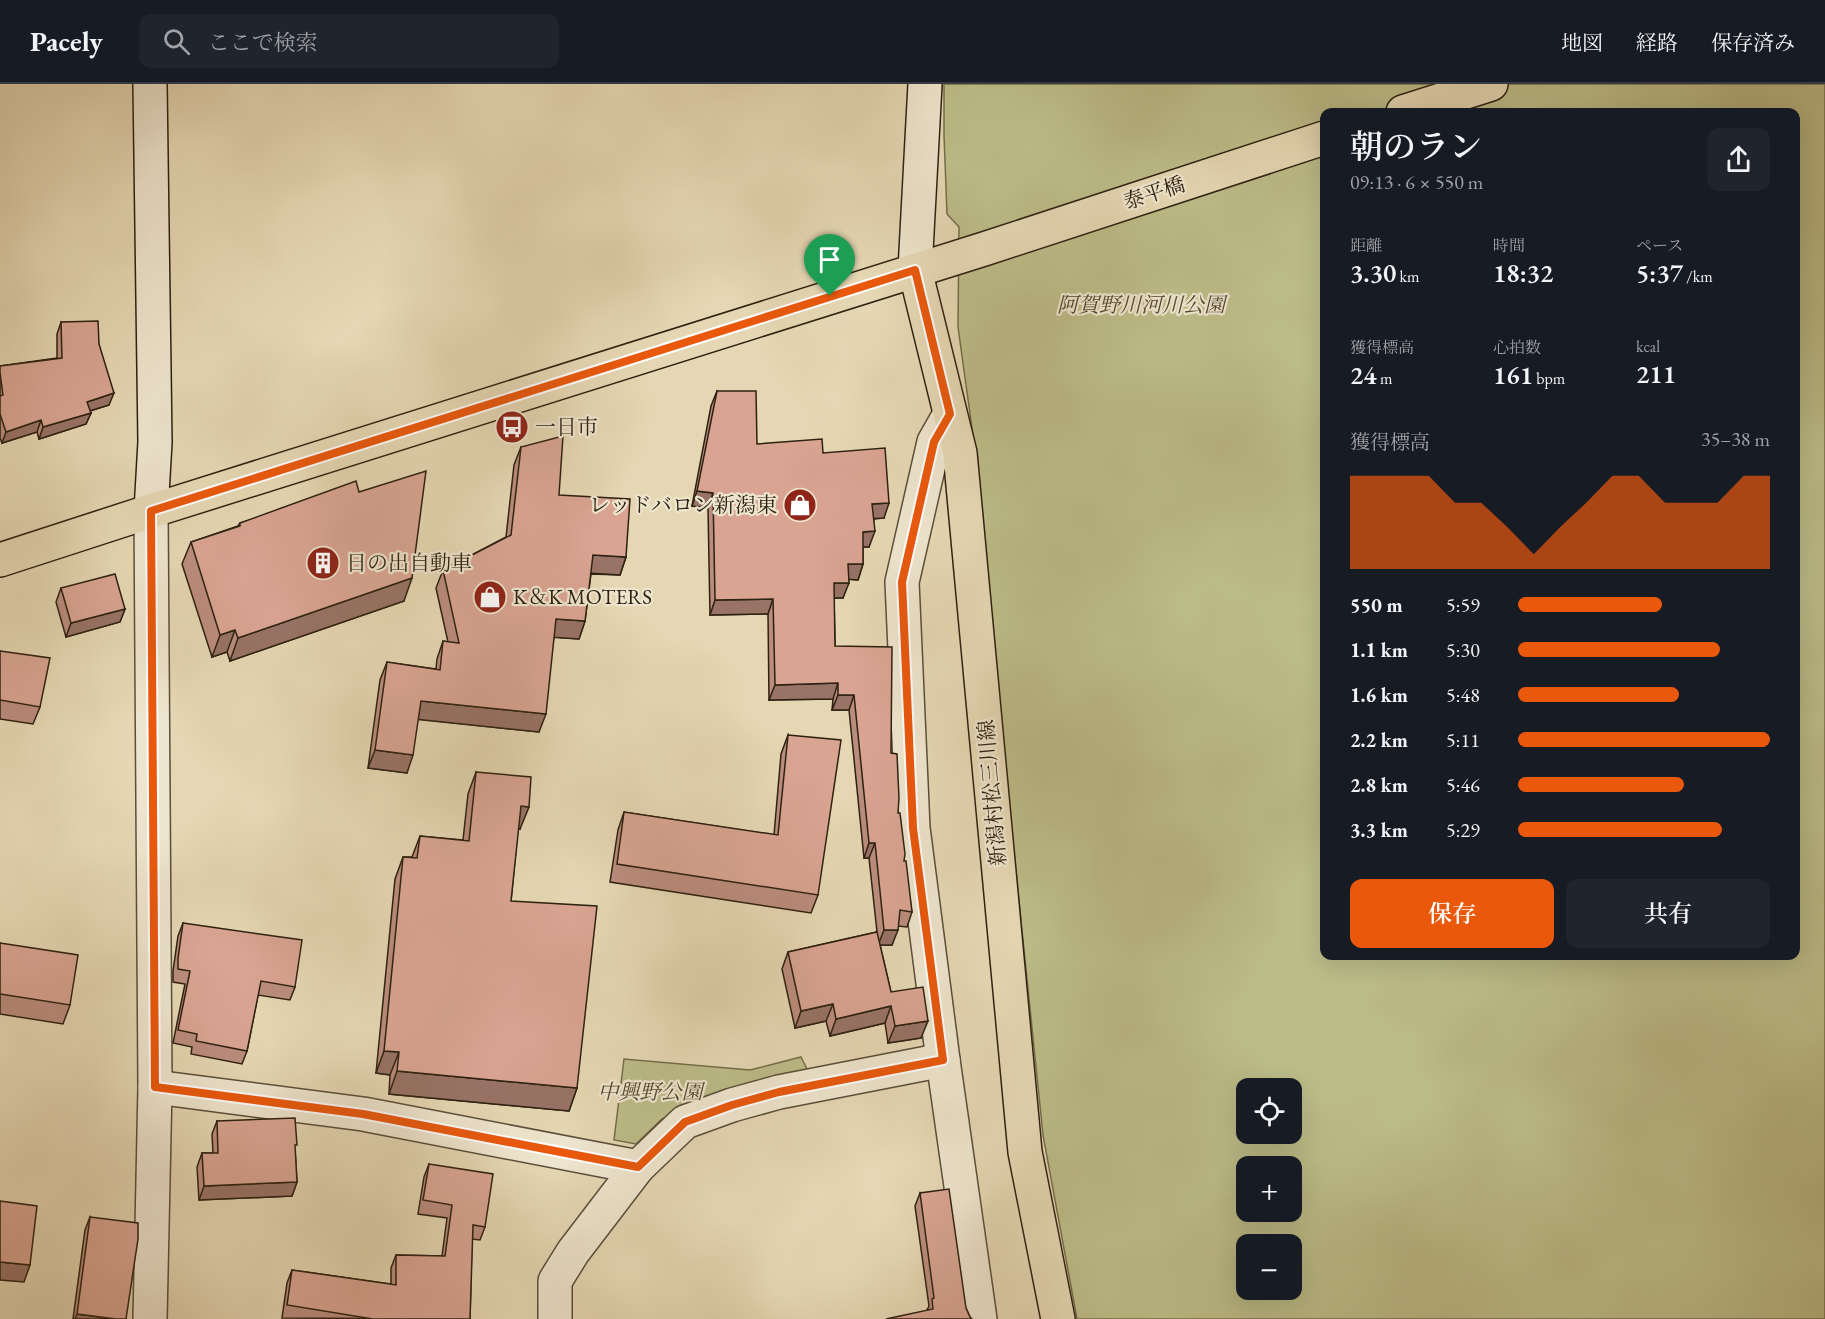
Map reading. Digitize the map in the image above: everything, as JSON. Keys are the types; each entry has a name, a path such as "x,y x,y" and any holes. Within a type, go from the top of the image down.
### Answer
{"main road":[{"path":"1416,108 1491,84"},
{"name":"泰平橋","path":"0,560 984,249 1320,139"},
{"name":"新潟村松三川線","path":"915,270 961,465 1025,1152 1058,1319"}],"street":[{"path":"150,84 155,442 151,511 155,1087 150,1319"},
{"path":"915,270 925,84"},
{"path":"950,414 934,442 902,582 913,828 980,1319"},
{"path":"555,1319 555,1281 573,1252 638,1167 685,1122 732,1105 779,1092 943,1060"},
{"path":"155,1087 363,1114 638,1167"}],"green space":[{"name":"阿賀野川河川公園","path":"944,84 1825,84 1825,1319 1077,1319 1043,1135 976,457 958,327 959,227 947,214"},
{"name":"中興野公園","path":"801,1057 808,1071 753,1082 662,1119 636,1144 614,1140 624,1059 750,1070"}],"building":[{"path":"98,321 99,344 114,393 87,402 91,413 43,427 41,420 6,432 0,414 0,396 3,395 0,366 62,358 61,322"},
{"path":"717,391 756,391 757,444 822,439 823,453 885,448 889,503 872,504 875,531 863,532 863,564 848,564 849,583 834,583 835,646 892,647 891,753 897,754 898,813 900,813 904,861 906,861 912,912 900,910 898,930 884,930 875,843 869,843 854,695 838,695 838,683 775,685 773,599 715,600 713,493 697,491"},
{"path":"563,436 559,495 630,499 626,557 593,555 585,621 556,619 546,714 421,701 413,755 375,750 387,662 440,670 443,641 459,643 443,570 511,535 521,447"},
{"name":"日の出自動車","path":"426,471 412,578 238,638 235,630 220,635 191,542 240,526 240,523 356,481 359,492"},
{"path":"115,574 125,609 71,623 61,588"},
{"path":"0,651 50,658 40,707 0,700"},
{"path":"788,735 841,740 818,895 617,864 624,812 778,835"},
{"path":"476,772 531,777 529,807 521,806 511,901 597,906 577,1088 397,1071 399,1052 384,1051 403,857 417,858 420,836 469,841"},
{"path":"183,923 302,940 295,987 261,981 247,1051 196,1041 197,1034 178,1030 190,971 178,969"},
{"path":"877,932 891,992 923,987 928,1021 895,1026 891,1006 836,1019 833,1004 801,1011 788,952"},
{"path":"0,943 78,955 70,1005 0,994"},
{"path":"295,1118 297,1182 204,1186 202,1153 218,1153 217,1121"},
{"path":"429,1164 493,1174 485,1227 473,1225 470,1319 373,1319 287,1305 292,1270 396,1285 396,1255 445,1256 452,1205 423,1200"},
{"path":"949,1189 966,1308 972,1319 886,1319 933,1309 932,1299 934,1298 920,1193"},
{"path":"0,1201 37,1206 30,1265 0,1262"},
{"path":"90,1217 138,1223 138,1239 126,1319 77,1314"}],"place":[{"name":"一日市","path":"512,427"},
{"name":"レッドバロン新潟東","path":"800,505"},
{"name":"日の出自動車","path":"323,563"},
{"name":"K＆K MOTERS","path":"490,597"}],"route":[{"path":"915,270 950,414 934,442 902,582 913,828 943,1060 779,1092 732,1105 685,1122 638,1167 363,1114 155,1087 151,511 830,296 915,270"}]}
